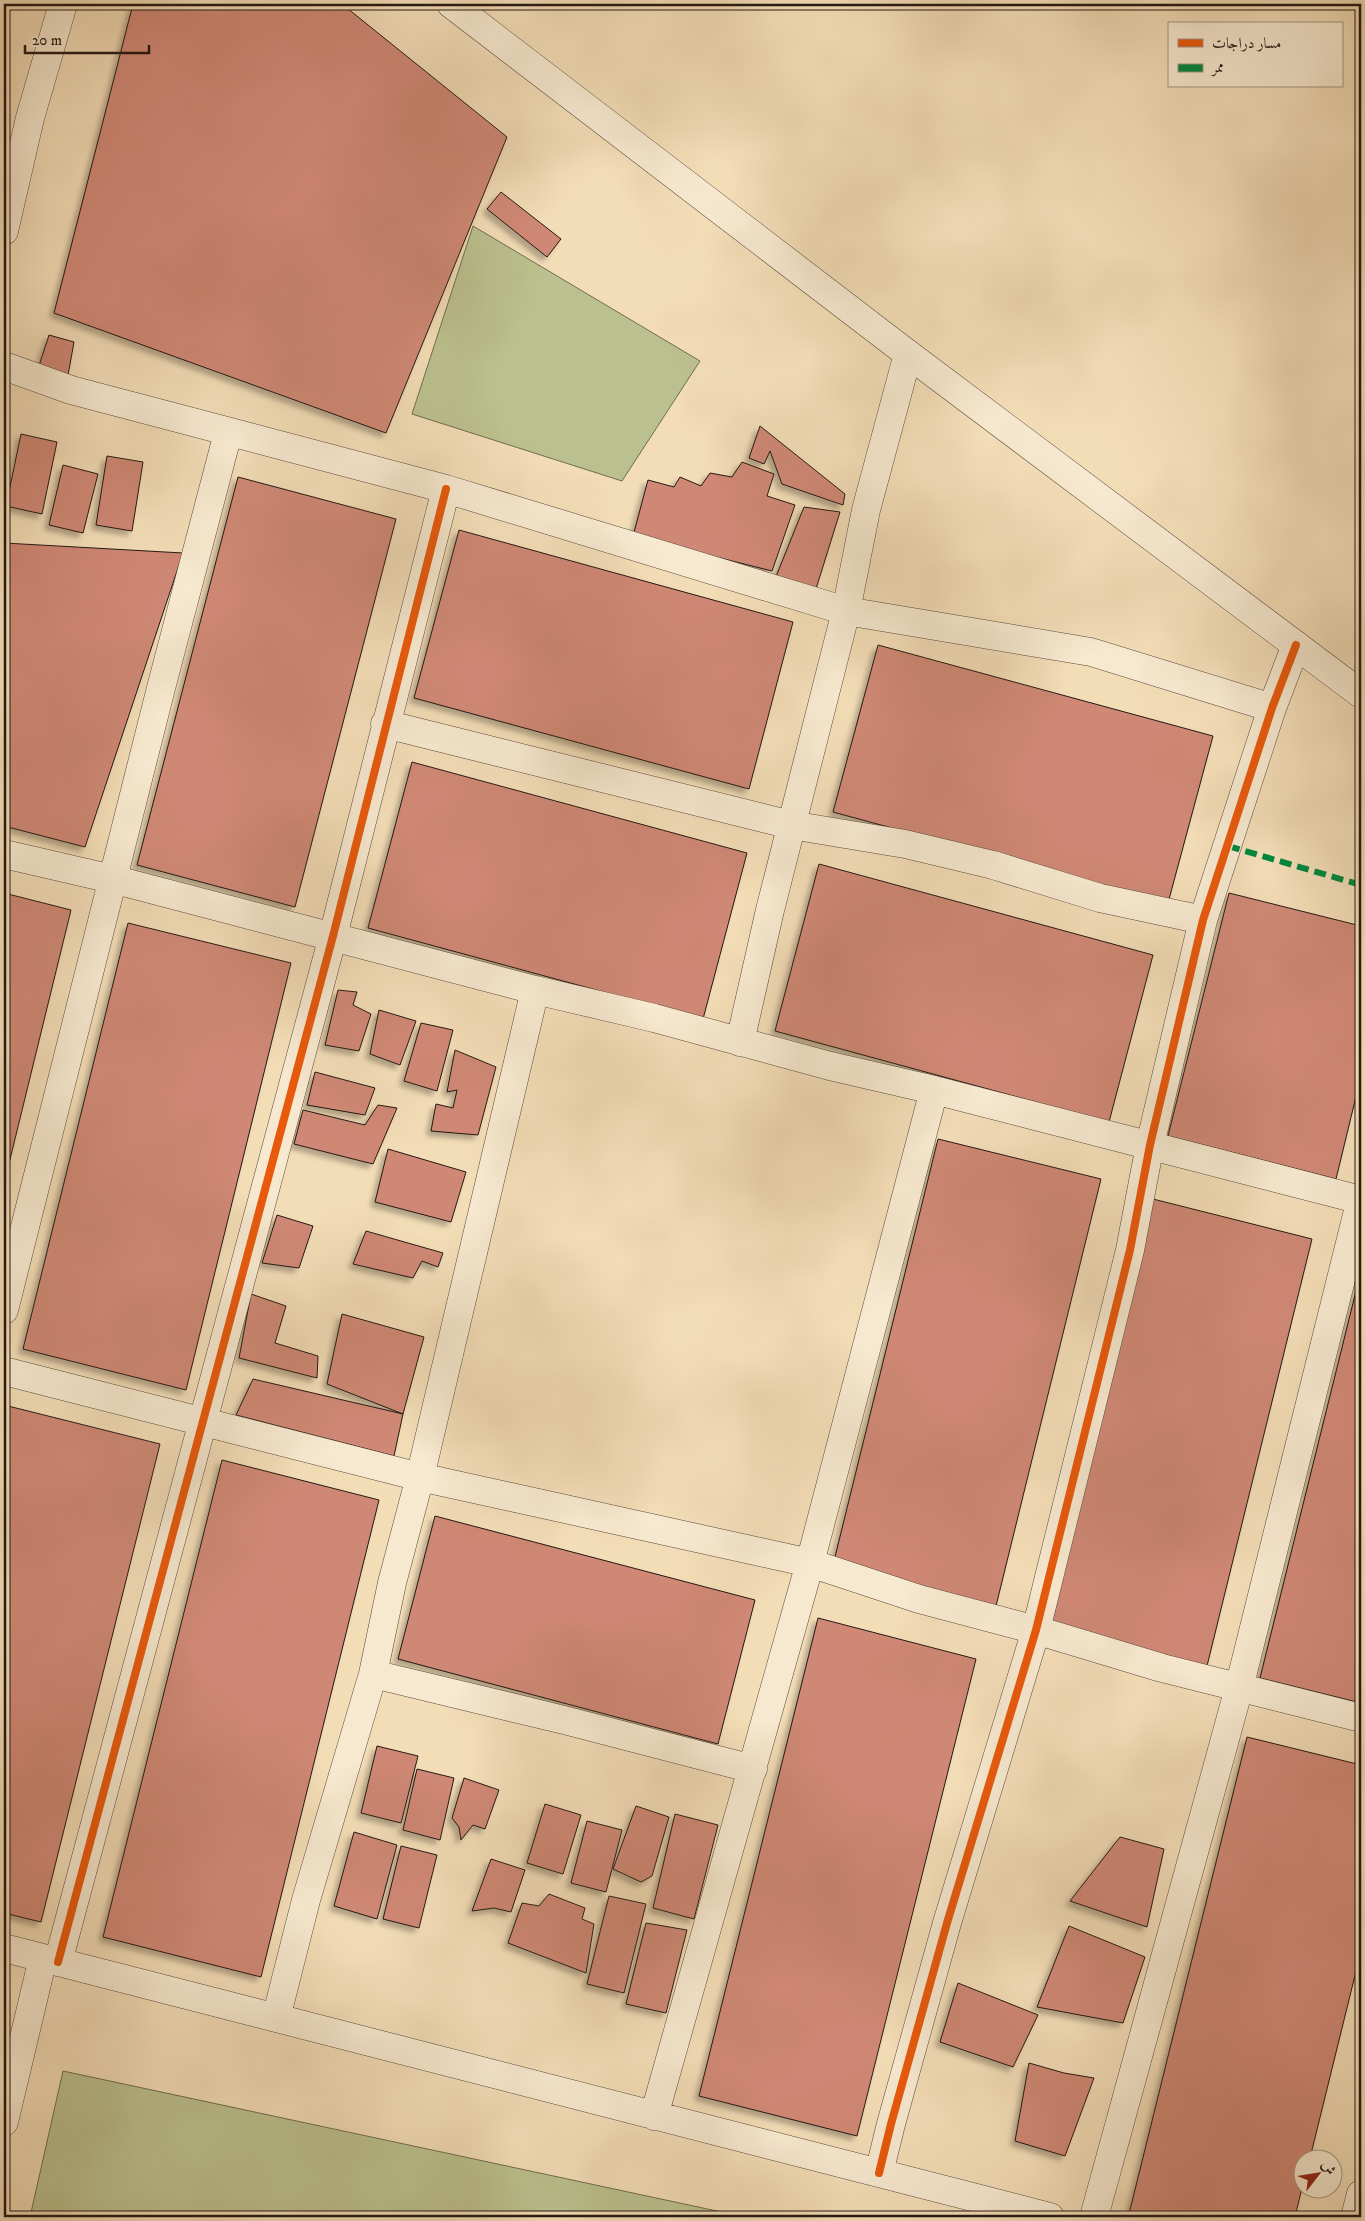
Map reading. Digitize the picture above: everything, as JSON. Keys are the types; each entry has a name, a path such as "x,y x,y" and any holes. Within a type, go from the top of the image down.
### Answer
{"street":[{"path":"4,231 30,118 63,4"},
{"path":"451,4 908,354 1361,694"},
{"path":"740,1042 791,825 846,611 866,510 908,354"},
{"path":"4,366 71,390 228,433 446,489 846,611 1091,652 1272,708"},
{"path":"4,1310 112,879 228,433"},
{"path":"4,2122 201,1423 333,936 446,489"},
{"path":"879,2173 890,2124 947,1922 1036,1630 1130,1250 1150,1145 1204,920 1272,708 1296,645"},
{"path":"386,724 791,825 905,844 993,865 1100,898 1204,920"},
{"path":"4,854 112,879 830,1066 934,1090 1361,1199 1239,1688 1094,2217"},
{"path":"276,2018 306,1900 373,1674 392,1583 420,1477 535,990"},
{"path":"654,2116 810,1563 934,1090"},
{"path":"4,1371 201,1423 420,1477 810,1563 920,1599 1036,1630 1162,1668 1361,1718"},
{"path":"373,1674 564,1720 753,1769"},
{"path":"4,1948 1050,2217"},
{"path":"1355,2217 1361,2194"}],"green space":[{"path":"473,226 700,361 622,481 412,414"},
{"path":"63,2071 745,2217 30,2217"}],"building":[{"path":"133,4 342,4 507,137 386,433 54,313"},
{"path":"501,192 561,239 547,257 487,209"},
{"path":"49,335 74,342 67,381 35,378"},
{"path":"760,426 845,494 843,505 782,484 770,451 764,464 749,458"},
{"path":"21,434 57,442 42,514 6,506"},
{"path":"107,456 143,462 132,531 96,525"},
{"path":"742,462 774,474 767,496 795,505 772,571 633,536 648,480 674,487 680,477 701,486 710,473 732,477"},
{"path":"63,465 98,474 83,533 49,525"},
{"path":"238,477 396,519 295,907 137,865"},
{"path":"804,507 840,512 815,592 773,584"},
{"path":"459,530 793,622 749,789 414,698"},
{"path":"4,543 183,553 85,847 4,826"},
{"path":"878,645 1213,736 1168,903 833,812"},
{"path":"412,762 747,853 703,1019 368,928"},
{"path":"819,864 1153,955 1109,1122 775,1031"},
{"path":"4,893 71,910 4,1184"},
{"path":"1229,893 1361,926 1361,1076 1336,1179 1168,1136"},
{"path":"128,923 291,963 186,1390 23,1349"},
{"path":"338,990 357,992 353,1005 371,1014 359,1051 325,1045"},
{"path":"379,1010 416,1021 400,1065 370,1054"},
{"path":"421,1023 453,1030 437,1091 404,1081"},
{"path":"455,1050 496,1067 478,1135 431,1131 436,1104 453,1108 457,1090 447,1092"},
{"path":"315,1072 375,1088 365,1115 307,1105"},
{"path":"378,1105 397,1108 373,1164 294,1144 303,1110 365,1125"},
{"path":"938,1139 1101,1179 996,1606 833,1565"},
{"path":"388,1149 466,1172 451,1222 375,1202"},
{"path":"1149,1198 1312,1239 1207,1666 1044,1624"},
{"path":"277,1215 313,1226 299,1268 262,1263"},
{"path":"366,1231 443,1253 438,1267 422,1261 413,1278 353,1264"},
{"path":"1361,1271 1361,1703 1260,1678"},
{"path":"251,1294 286,1306 275,1343 318,1356 317,1378 239,1358"},
{"path":"342,1314 424,1337 403,1414 327,1384"},
{"path":"253,1379 403,1414 394,1456 236,1415"},
{"path":"4,1405 160,1444 41,1922 4,1913"},
{"path":"222,1460 379,1500 261,1977 103,1937"},
{"path":"435,1516 755,1600 718,1744 398,1659"},
{"path":"818,1618 976,1659 857,2136 699,2096"},
{"path":"1247,1737 1361,1765 1361,1951 1312,2148 1292,2148 1292,2198 1300,2198 1295,2217 1141,2217 1129,2214"},
{"path":"377,1746 418,1756 401,1823 361,1813"},
{"path":"417,1769 454,1778 440,1840 403,1830"},
{"path":"464,1778 499,1790 485,1829 473,1825 461,1840 459,1827 452,1818"},
{"path":"545,1804 581,1815 563,1874 527,1863"},
{"path":"636,1806 669,1817 652,1876 641,1882 613,1869"},
{"path":"675,1814 718,1825 694,1919 653,1908"},
{"path":"587,1821 622,1830 606,1892 571,1883"},
{"path":"354,1832 397,1845 377,1919 334,1906"},
{"path":"1120,1837 1164,1849 1147,1927 1070,1901"},
{"path":"401,1846 437,1855 419,1928 383,1919"},
{"path":"491,1859 525,1870 511,1912 494,1908 472,1911"},
{"path":"549,1894 585,1908 582,1919 594,1924 586,1973 508,1943 522,1903 539,1906"},
{"path":"609,1896 646,1904 624,1993 587,1984"},
{"path":"646,1923 687,1930 666,2013 626,2004"},
{"path":"1069,1926 1145,1957 1123,2023 1037,2007"},
{"path":"958,1983 1038,2015 1013,2067 940,2042"},
{"path":"1029,2063 1064,2073 1094,2078 1065,2156 1015,2141"}],"marked path":[{"path":"1228,846 1361,885"}],"cycle path":[{"path":"58,1962 333,936 446,489"},
{"path":"879,2173 947,1923 1036,1630 1130,1250 1150,1145 1203,920 1272,708 1296,645"}]}
